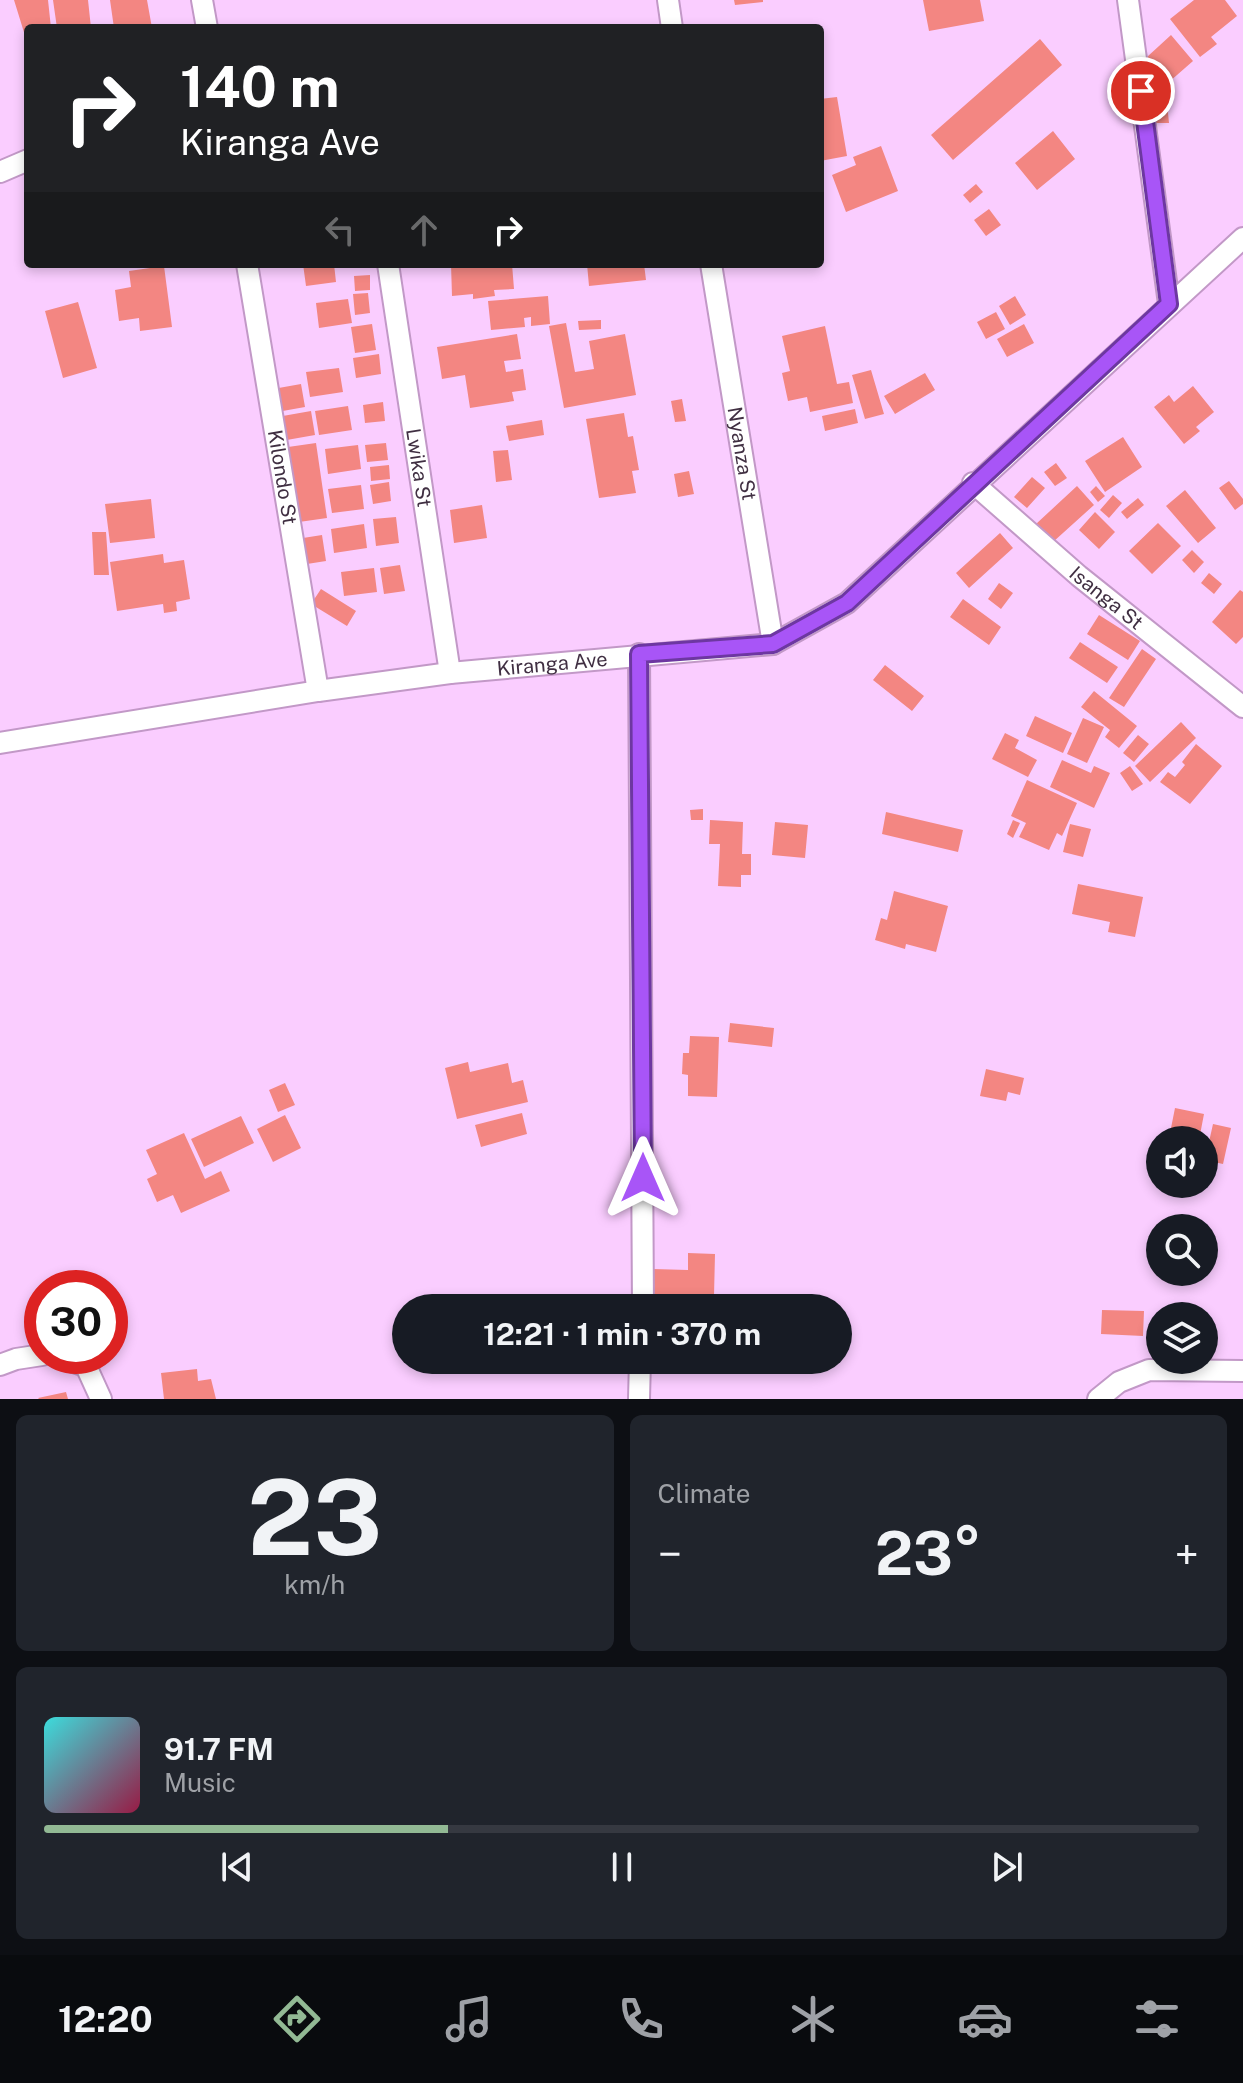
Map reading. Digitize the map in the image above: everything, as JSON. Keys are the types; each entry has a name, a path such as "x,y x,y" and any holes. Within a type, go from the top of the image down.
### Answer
{"street":[{"path":"202,0 206,24"},
{"path":"668,0 671,24"},
{"path":"1128,0 1169,304"},
{"path":"0,172 24,162"},
{"name":"Kiranga Ave","path":"0,743 318,691 450,673 773,644 847,603 973,483 1243,238"},
{"name":"Kilondo St","path":"248,268 318,691"},
{"name":"Lwika St","path":"389,268 450,673"},
{"name":"Nyanza St","path":"712,268 773,644"},
{"name":"Isanga St","path":"973,483 1079,576 1219,691 1243,707"},
{"path":"639,654 643,1294"},
{"path":"0,1365 24,1358"},
{"path":"1098,1399 1119,1382 1149,1370 1243,1371"},
{"path":"90,1374 101,1399"},
{"path":"639,1399 640,1374"}],"building":[{"path":"14,0 48,0 51,24 24,24 24,32"},
{"path":"53,0 88,0 91,24 56,24"},
{"path":"110,0 147,0 151,24 113,24"},
{"path":"734,0 763,0 763,2 735,5"},
{"path":"923,0 980,0 984,21 929,31"},
{"path":"1194,0 1225,0 1237,16 1211,37 1217,44 1200,57 1170,19"},
{"path":"1171,35 1193,61 1169,82 1147,57"},
{"path":"1040,39 1062,65 953,160 931,135"},
{"path":"837,97 847,156 824,160 824,99"},
{"path":"1145,103 1167,103 1169,123 1145,123"},
{"path":"1053,131 1075,159 1037,190 1015,163"},
{"path":"881,146 898,191 846,212 832,175 856,165 853,157"},
{"path":"976,184 983,192 970,203 963,195"},
{"path":"989,209 1001,225 986,236 974,220"},
{"path":"164,268 172,327 140,331 139,318 119,321 115,290 131,287 129,271"},
{"path":"304,268 334,268 336,282 306,286"},
{"path":"451,268 512,268 514,289 494,290 495,296 473,299 473,294 452,296"},
{"path":"587,268 644,268 646,280 589,286"},
{"path":"370,275 370,290 355,291 354,276"},
{"path":"368,293 370,313 355,315 353,294"},
{"path":"548,296 550,324 531,326 531,317 524,318 525,327 491,330 488,301"},
{"path":"1015,296 1026,315 1010,325 999,306"},
{"path":"348,299 352,323 319,328 316,303"},
{"path":"78,302 97,368 63,378 45,311"},
{"path":"996,312 1005,329 986,339 977,322"},
{"path":"601,320 601,329 579,330 578,321"},
{"path":"566,323 575,372 594,369 589,341 625,334 636,395 564,408 549,326"},
{"path":"372,324 376,350 355,353 351,327"},
{"path":"1024,324 1034,343 1007,357 997,339"},
{"path":"825,326 837,384 849,382 853,403 810,412 807,397 788,401 782,373 790,371 782,336"},
{"path":"517,334 521,359 504,361 506,372 523,369 526,390 512,392 514,401 470,408 465,375 442,379 437,347"},
{"path":"379,354 381,374 356,378 353,358"},
{"path":"339,368 343,392 310,397 306,372"},
{"path":"871,370 884,414 865,419 852,375"},
{"path":"925,373 935,390 895,414 884,396"},
{"path":"301,384 305,407 277,412 273,389"},
{"path":"1193,386 1214,412 1196,427 1200,431 1184,444 1154,407 1169,395 1174,402"},
{"path":"682,399 686,421 675,422 671,401"},
{"path":"383,402 385,421 365,423 363,405"},
{"path":"348,406 352,430 319,435 315,411"},
{"path":"855,409 858,423 825,431 822,416"},
{"path":"311,411 315,435 281,441 277,417"},
{"path":"624,413 628,437 633,436 639,470 632,471 636,493 599,498 586,419"},
{"path":"542,420 544,435 509,441 506,426"},
{"path":"1123,437 1142,467 1105,492 1085,461"},
{"path":"316,443 327,518 292,523 281,448"},
{"path":"386,443 388,460 367,462 365,445"},
{"path":"358,445 361,469 328,474 325,449"},
{"path":"508,450 512,480 496,482 493,451"},
{"path":"1056,463 1067,478 1055,486 1044,472"},
{"path":"389,465 390,479 371,481 370,467"},
{"path":"689,471 694,494 678,497 674,474"},
{"path":"1032,477 1045,488 1027,508 1014,497"},
{"path":"1229,481 1243,499 1243,504 1235,510 1219,488"},
{"path":"389,482 391,501 373,504 370,485"},
{"path":"361,485 364,509 332,513 328,489"},
{"path":"1077,486 1094,505 1053,542 1036,524"},
{"path":"1096,486 1105,496 1098,502 1090,492"},
{"path":"1185,490 1216,528 1198,543 1166,506"},
{"path":"1113,495 1122,503 1109,518 1100,510"},
{"path":"1138,498 1144,505 1127,519 1121,512"},
{"path":"151,499 155,538 110,543 105,504"},
{"path":"482,505 487,538 454,543 450,510"},
{"path":"1095,512 1115,532 1099,549 1079,530"},
{"path":"396,517 399,543 376,546 373,519"},
{"path":"1158,523 1181,546 1152,574 1129,551"},
{"path":"364,524 367,548 334,553 331,529"},
{"path":"92,532 106,532 109,575 94,575"},
{"path":"1000,533 1013,548 969,588 956,573"},
{"path":"322,535 326,561 307,564 303,538"},
{"path":"1192,550 1204,562 1194,573 1182,560"},
{"path":"163,554 164,563 184,560 190,599 176,602 177,611 164,613 163,604 117,611 110,562"},
{"path":"400,565 405,591 384,594 380,568"},
{"path":"374,568 377,592 344,596 341,572"},
{"path":"1209,573 1222,584 1214,594 1201,583"},
{"path":"999,583 1013,593 1001,609 988,599"},
{"path":"321,589 356,611 347,626 311,604"},
{"path":"1240,590 1243,592 1243,637 1236,644 1212,622"},
{"path":"963,599 1001,627 989,645 950,617"},
{"path":"1099,615 1140,641 1128,660 1087,634"},
{"path":"1080,642 1118,667 1107,683 1069,658"},
{"path":"1142,649 1156,659 1124,707 1109,698"},
{"path":"885,665 924,696 912,711 873,680"},
{"path":"1094,691 1137,726 1119,748 1105,737 1110,730 1081,707"},
{"path":"1035,716 1072,733 1063,753 1026,736"},
{"path":"1083,718 1104,727 1087,763 1067,754"},
{"path":"1181,722 1196,738 1150,782 1135,766"},
{"path":"1005,733 1019,740 1015,748 1037,760 1028,777 992,759"},
{"path":"1138,735 1149,744 1134,762 1123,753"},
{"path":"1196,744 1222,766 1190,804 1160,782 1168,772 1175,777"},
{"path":"1062,760 1091,773 1094,766 1110,773 1094,808 1050,787"},
{"path":"1130,766 1143,784 1132,791 1120,773"},
{"path":"1027,780 1077,803 1062,836 1057,833 1049,850 1019,837 1026,823 1011,816"},
{"path":"703,809 703,820 691,820 690,810"},
{"path":"886,812 963,830 958,852 882,834"},
{"path":"710,820 743,822 742,854 751,854 751,875 741,875 741,887 718,886 720,844 709,844"},
{"path":"1013,820 1020,823 1013,838 1007,834"},
{"path":"775,822 808,825 805,858 772,855"},
{"path":"1070,824 1091,829 1083,857 1063,852"},
{"path":"1078,884 1143,897 1135,937 1108,932 1110,922 1072,914"},
{"path":"894,891 948,906 936,952 906,944 905,949 875,940 881,918 887,920"},
{"path":"730,1023 774,1028 772,1047 728,1042"},
{"path":"690,1036 719,1037 717,1097 688,1096 688,1075 682,1074 683,1053 689,1053"},
{"path":"468,1062 470,1072 508,1063 512,1083 523,1080 528,1102 457,1119 445,1068"},
{"path":"986,1069 1024,1078 1020,1095 1008,1092 1006,1101 980,1096"},
{"path":"285,1083 295,1105 278,1112 269,1090"},
{"path":"1175,1108 1204,1114 1202,1126 1171,1126"},
{"path":"522,1113 527,1134 481,1147 475,1125"},
{"path":"285,1115 301,1148 273,1162 257,1129"},
{"path":"241,1116 254,1143 204,1167 191,1139"},
{"path":"1213,1124 1231,1128 1223,1164 1218,1163 1218,1126"},
{"path":"184,1133 205,1179 221,1171 230,1191 181,1213 173,1195 157,1202 147,1179 157,1174 146,1150"},
{"path":"688,1253 715,1254 714,1294 652,1294 653,1269 688,1270"},
{"path":"1102,1310 1144,1311 1143,1336 1101,1334"},
{"path":"197,1369 198,1381 211,1379 216,1399 164,1399 161,1373"},
{"path":"66,1392 68,1399 38,1398"}],"route":[{"path":"643,1178 639,654 773,644 847,603 1169,304 1141,91"}]}
